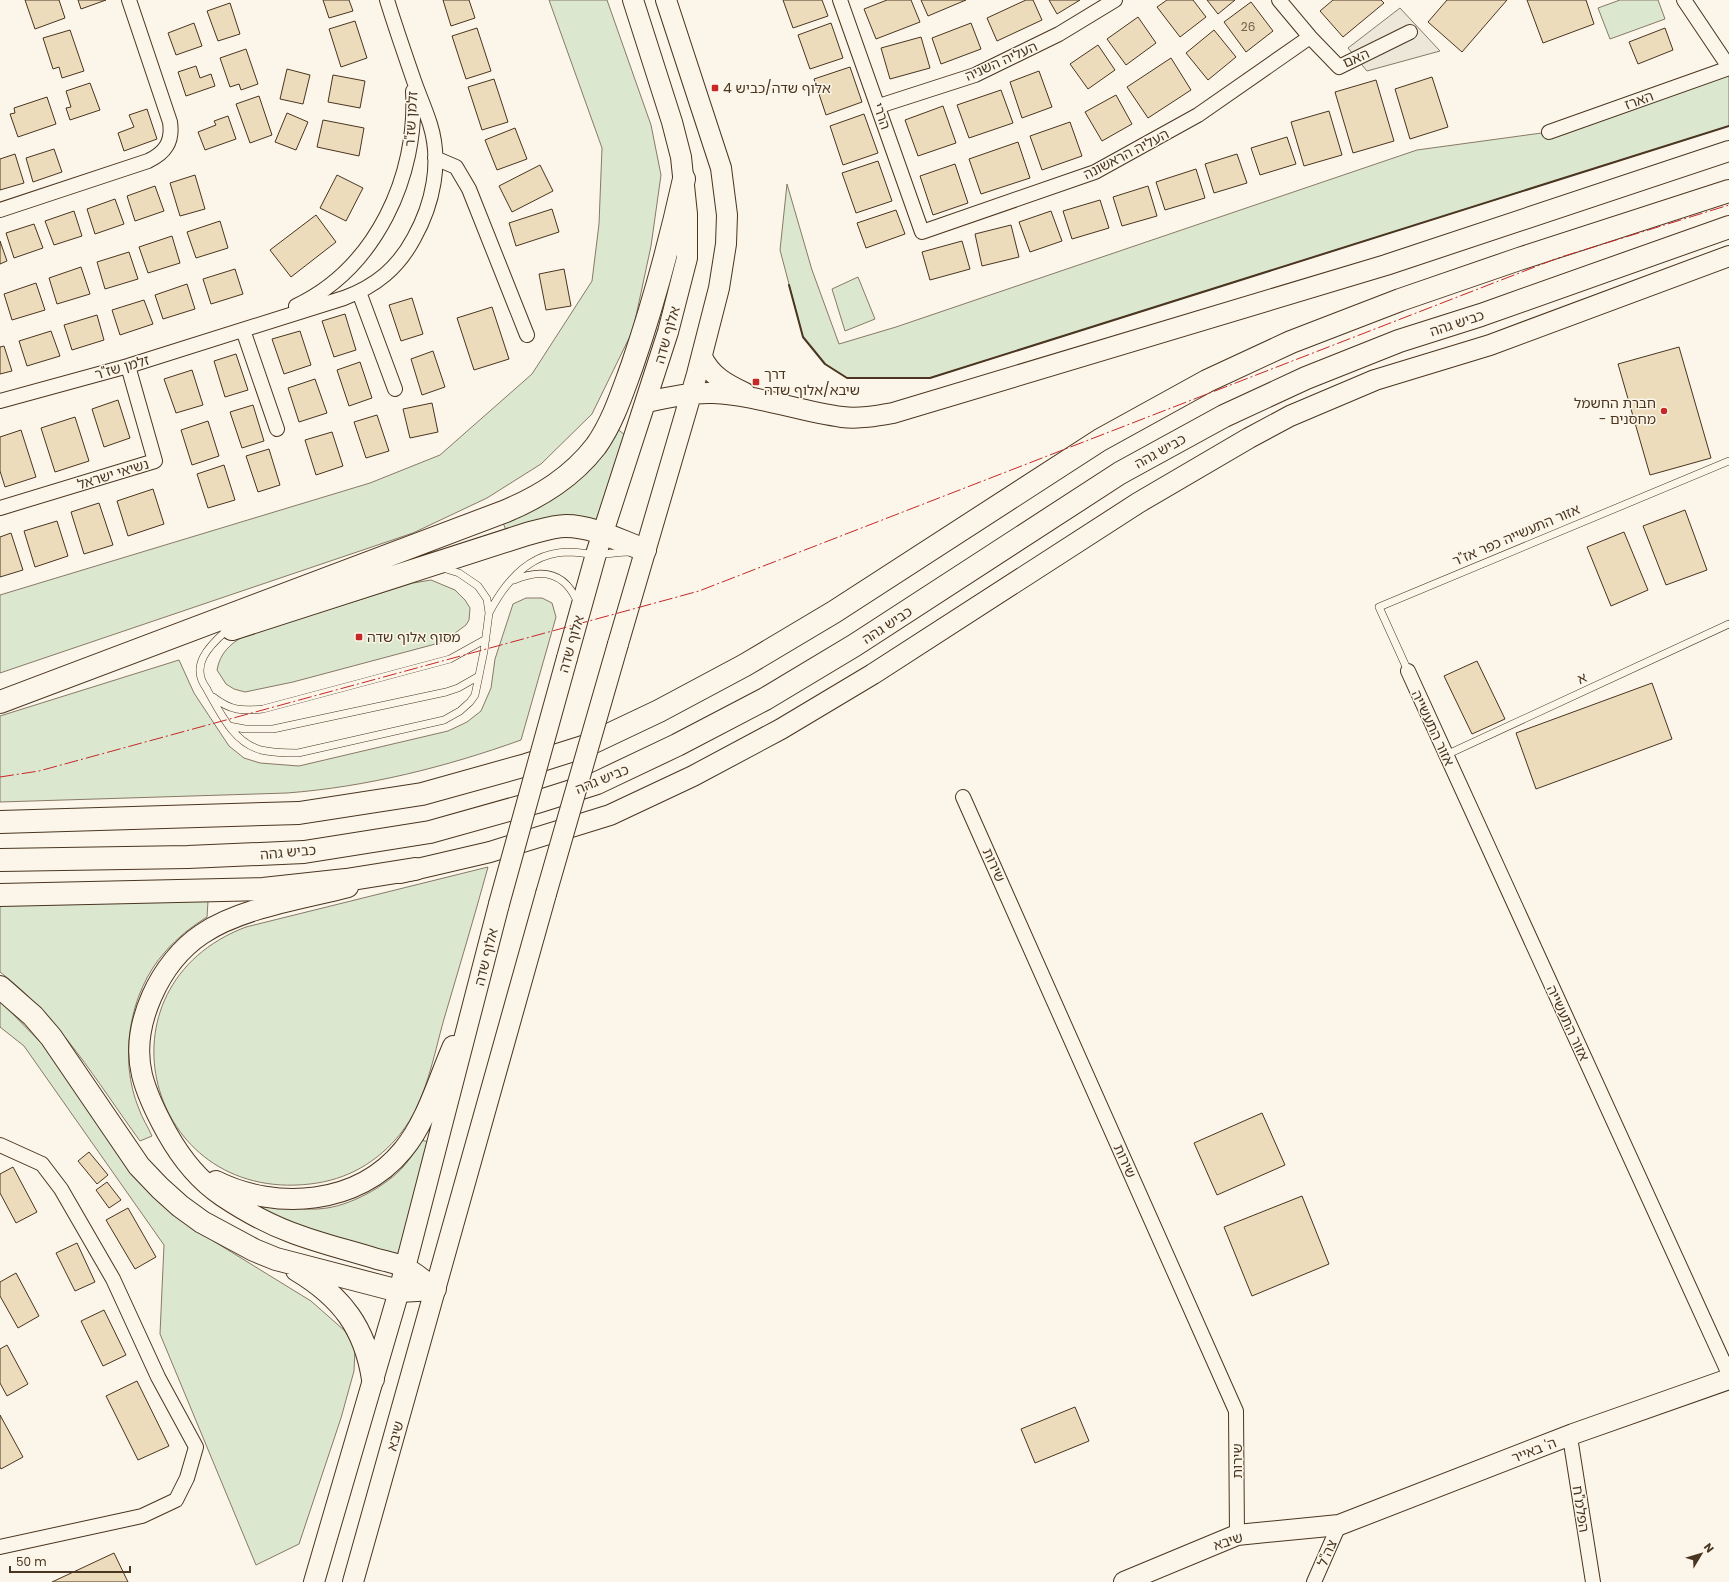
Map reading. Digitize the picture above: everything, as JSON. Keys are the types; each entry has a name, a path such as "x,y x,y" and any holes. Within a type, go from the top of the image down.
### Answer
{"highway":[{"path":"0,702 506,511 546,492 574,470 585,459 606,430 615,412 641,341 672,230 684,179"},
{"path":"0,822 299,814 422,794 526,765 583,747 659,711 746,665 834,612 1100,440 1207,381 1291,342 1400,300 1518,259 1729,191"},
{"name":"כביש גהה","path":"0,860 188,857 304,852 430,832 598,783 677,746 765,699 855,645 1120,473 1224,416 1306,378 1399,342 1481,315 1729,227"},
{"path":"0,702 527,534 552,528 565,526 585,527 645,550"},
{"path":"0,895 263,889 346,880 415,869"},
{"path":"0,987 33,1016 51,1037 139,1166 160,1188 180,1206 202,1222 254,1250 276,1259 310,1278 344,1310 356,1326 367,1349 373,1379"},
{"path":"276,1259 399,1291 435,1289"}],"main road":[{"name":"אלוף שדה","path":"399,1291 500,904 567,658 596,554 647,402 668,332 687,258 687,214 681,157 672,122 633,0"},
{"path":"666,0 721,168 726,215 726,244 720,281 692,394 645,550 618,644 546,894 435,1289 405,1267 291,1232 244,1210 205,1184 189,1167 176,1148 156,1112 142,1075 140,1054 143,1024 148,1004 173,960 200,935 226,920 256,911 415,869 438,866 490,852 610,815 693,776 782,728 873,674 1138,503 1249,438 1290,416 1375,380 1490,345 1729,256"},
{"path":"647,402 692,394 712,393 760,399 842,417 872,417 893,413 1386,265 1729,151"},
{"path":"702,357 708,369 718,378 736,389 760,399"},
{"path":"176,1148 199,1170 214,1180 252,1195 285,1199 302,1198 340,1193 360,1185 391,1162 413,1136 477,991"},
{"name":"שיבא","path":"353,1582 435,1289"},
{"path":"314,1582 399,1291"},
{"name":"ה' באייר","path":"1340,1525 1570,1437 1729,1379"},
{"name":"שיבא","path":"1124,1582 1237,1535 1340,1525"}],"street":[{"path":"0,210 148,161 157,157 166,149 170,140 170,122 129,0"},
{"path":"387,0 413,78"},
{"name":"הררי","path":"840,0 879,106 922,232"},
{"name":"העליה השניה","path":"879,106 975,75 1059,34 1115,0"},
{"name":"האם","path":"1280,0 1310,37 1339,67 1410,32"},
{"path":"1684,0 1729,67"},
{"name":"העליה הראשונה","path":"922,232 1095,172 1198,115 1310,37"},
{"name":"הארז","path":"1549,132 1729,67"},
{"name":"זלמן שז\"ר","path":"0,401 128,366 359,292 373,285 389,272 406,253 429,205 435,177 435,158 430,125 413,78"},
{"name":"זלמן שז\"ר","path":"243,330 308,300 328,289 348,270 375,235 393,205 405,174 412,141 414,108 413,78"},
{"path":"435,158 456,167 468,189 527,335"},
{"path":"359,292 395,389"},
{"path":"243,330 277,429"},
{"name":"נשיאי ישראל","path":"0,508 155,461 128,366"},
{"name":"אזור התעשייה","path":"1408,672 1729,1374"},
{"name":"שירות","path":"963,796 1236,1410 1237,1535"},
{"path":"0,1145 42,1164 61,1189 113,1279 158,1377 196,1448 187,1478 176,1500 142,1516 0,1547"},
{"name":"הפלמ\"ח","path":"1570,1437 1593,1582"},
{"name":"צה\"ל","path":"1314,1582 1340,1525"}],"lane":[{"name":"אזור התעשייה כפר אז\"ר","path":"1408,672 1378,607 1729,461"},
{"path":"489,613 508,582 532,562 548,555 566,552 596,554 645,550"},
{"path":"226,631 204,653 199,666 200,676 229,726 238,737 250,746 262,750 298,753 444,720 460,712 475,695 486,639 489,613 487,599 478,586 469,579 448,569 430,566"},
{"path":"508,582 524,575 551,574 559,578 571,590 578,605 580,614"},
{"name":"א","path":"1446,755 1729,624"},
{"path":"205,686 214,698 226,706 244,711 263,708 450,659 486,639"},
{"path":"229,726 245,729 273,730 446,692 458,688 479,676"}],"green space":[{"path":"549,0 607,0 651,125 661,175 651,246 633,330 592,414 541,464 487,498 413,533 0,673 0,595 370,483 440,455 532,374 592,281 599,224 602,148"},
{"path":"1620,0 1658,0 1665,19 1610,39 1598,8"},
{"path":"1729,68 1729,126 930,378 847,378 825,364 803,337 780,250 787,184 812,270 839,344 896,327 1417,150 1549,132"},
{"path":"858,277 875,319 845,331 832,289"},
{"path":"615,427 625,435 598,520 586,518 507,533 502,520"},
{"path":"431,580 455,590 465,600 470,608 469,620 466,625 443,642 293,682 245,692 234,689 226,684 217,670 218,664 226,650 234,642 244,636 413,583"},
{"path":"526,598 542,598 552,603 556,617 521,740 435,767 376,781 317,790 287,793 0,802 0,716 179,660 194,693 229,746 244,758 260,763 299,766 448,731 467,722 481,711 491,688 495,659 513,604"},
{"path":"488,867 423,1093 410,1121 382,1153 361,1168 349,1174 324,1182 310,1184 254,1181 209,1160 177,1127 158,1085 154,1039 167,995 197,956 246,927"},
{"path":"208,901 207,917 184,933 165,952 153,968 143,986 135,1006 129,1048 129,1069 133,1090 139,1109 152,1136 140,1141 76,1051 59,1030 41,1009 0,972 0,905"},
{"path":"0,1001 57,1059 181,1218 215,1242 311,1301 345,1331 355,1349 354,1371 341,1418 299,1544 256,1565 160,1334 164,1245 24,1046 0,1027"},
{"path":"421,1140 429,1142 398,1259 288,1226 248,1206 251,1199 279,1206 308,1209 327,1208 349,1202 372,1191 392,1177 408,1161"}],"shaded area":[{"path":"1400,8 1440,51 1367,71 1348,48"}],"building":[{"path":"25,0 59,0 65,18 35,29"},
{"path":"78,0 106,0 81,9"},
{"path":"323,0 349,0 353,11 329,18"},
{"path":"443,0 469,0 475,18 451,26"},
{"path":"783,0 822,0 828,16 793,28"},
{"path":"887,0 911,0 920,22 876,39 864,9"},
{"path":"921,0 966,0 928,16"},
{"path":"1026,0 1033,0 1042,20 997,41 987,18"},
{"path":"1049,0 1080,0 1057,14"},
{"path":"1167,0 1193,0 1206,17 1180,37 1157,7"},
{"path":"1207,0 1235,0 1218,14"},
{"path":"1333,0 1381,0 1384,3 1343,37 1320,11"},
{"path":"1447,0 1507,0 1462,52 1428,22"},
{"path":"1527,0 1586,0 1594,24 1543,43"},
{"path":"1251,2 1273,31 1246,52 1224,22"},
{"path":"230,3 240,34 218,41 207,11"},
{"path":"1138,17 1156,43 1126,65 1107,39"},
{"path":"355,21 367,58 341,67 329,29"},
{"path":"194,23 202,46 176,55 168,33"},
{"path":"831,23 843,58 810,69 798,35"},
{"path":"971,23 981,49 941,64 932,38"},
{"path":"477,28 491,71 466,79 452,36"},
{"path":"1665,28 1673,50 1638,64 1629,42"},
{"path":"70,30 84,71 62,78 59,67 53,69 43,38"},
{"path":"1214,30 1236,57 1208,80 1186,53"},
{"path":"921,37 930,68 890,79 881,48"},
{"path":"1098,45 1115,70 1088,89 1070,64"},
{"path":"246,49 258,84 241,90 239,84 230,87 220,58"},
{"path":"1171,58 1191,90 1148,118 1127,87"},
{"path":"196,66 200,78 211,74 215,86 186,96 178,72"},
{"path":"850,67 862,102 826,115 814,79"},
{"path":"287,69 310,75 303,104 280,99"},
{"path":"1039,71 1052,107 1022,118 1010,82"},
{"path":"333,75 365,81 360,108 328,102"},
{"path":"1432,77 1448,127 1410,139 1395,89"},
{"path":"494,79 508,122 482,130 468,87"},
{"path":"1376,80 1394,141 1353,153 1335,92"},
{"path":"90,83 100,110 70,120 66,108 71,107 66,91"},
{"path":"1001,90 1013,123 969,138 957,105"},
{"path":"1116,95 1132,124 1102,141 1085,112"},
{"path":"259,96 272,135 250,143 236,104"},
{"path":"47,97 56,124 18,137 10,114 15,113 14,108"},
{"path":"943,106 956,143 918,156 905,120"},
{"path":"147,109 157,139 124,151 118,133 134,127 129,115"},
{"path":"1329,111 1342,155 1304,166 1291,122"},
{"path":"287,113 308,122 296,150 275,142"},
{"path":"864,114 878,153 843,165 830,126"},
{"path":"228,116 236,139 205,150 198,132 216,125 214,121"},
{"path":"323,120 364,128 359,156 317,147"},
{"path":"1070,122 1082,156 1042,170 1030,136"},
{"path":"515,128 527,159 497,170 485,140"},
{"path":"1287,137 1296,164 1260,175 1251,148"},
{"path":"1018,142 1030,178 981,194 969,159"},
{"path":"54,149 62,172 33,182 26,158"},
{"path":"15,154 24,183 0,190 0,159"},
{"path":"1237,154 1247,183 1214,193 1205,164"},
{"path":"878,161 892,201 856,213 842,173"},
{"path":"955,164 968,203 933,215 920,176"},
{"path":"540,165 553,191 512,212 499,186"},
{"path":"1196,169 1205,198 1165,210 1156,182"},
{"path":"195,175 205,209 180,216 170,183"},
{"path":"337,175 363,188 346,221 320,208"},
{"path":"155,186 164,211 135,221 127,196"},
{"path":"1148,186 1157,216 1122,226 1113,197"},
{"path":"115,199 124,224 95,234 87,209"},
{"path":"1100,200 1109,228 1072,239 1063,211"},
{"path":"552,209 559,232 516,246 509,223"},
{"path":"896,210 905,234 866,248 857,223"},
{"path":"74,211 82,236 54,245 45,221"},
{"path":"1051,211 1062,241 1030,252 1019,222"},
{"path":"316,215 336,242 291,277 270,250"},
{"path":"220,221 228,248 196,258 187,232"},
{"path":"34,224 43,248 14,258 6,233"},
{"path":"1011,225 1019,257 982,266 975,234"},
{"path":"172,236 180,263 148,273 139,247"},
{"path":"0,241 7,261 0,264"},
{"path":"962,241 970,269 930,280 922,252"},
{"path":"129,252 138,279 105,289 97,262"},
{"path":"81,267 90,294 57,304 49,278"},
{"path":"235,269 243,294 211,304 203,279"},
{"path":"564,269 571,306 546,310 539,274"},
{"path":"36,283 45,310 12,320 4,294"},
{"path":"187,284 195,309 163,319 155,295"},
{"path":"412,298 423,334 401,341 389,305"},
{"path":"144,300 153,324 120,335 112,310"},
{"path":"492,307 509,359 474,370 457,318"},
{"path":"345,314 356,350 334,357 322,321"},
{"path":"97,315 104,340 72,350 64,325"},
{"path":"51,331 60,356 27,366 19,341"},
{"path":"300,331 311,365 284,374 272,339"},
{"path":"4,346 12,371 0,374 0,347"},
{"name":"חברת החשמל - מחסנים","path":"1679,347 1711,458 1650,475 1618,364"},
{"path":"433,351 445,387 422,395 411,359"},
{"path":"236,354 248,390 225,397 214,361"},
{"path":"360,362 372,398 349,406 337,370"},
{"path":"192,370 203,405 176,413 164,379"},
{"path":"315,379 327,413 299,422 288,388"},
{"path":"118,400 130,438 104,447 92,409"},
{"path":"432,403 438,432 410,438 403,409"},
{"path":"253,405 264,441 242,448 230,412"},
{"path":"377,415 389,451 366,458 354,422"},
{"path":"75,417 89,461 55,472 41,428"},
{"path":"208,421 219,456 192,465 181,430"},
{"path":"21,430 36,477 5,487 0,471 0,437"},
{"path":"332,432 343,466 316,475 305,440"},
{"path":"269,449 280,485 258,492 246,456"},
{"path":"224,465 235,500 208,508 197,474"},
{"path":"153,489 164,524 128,536 117,501"},
{"path":"99,503 113,545 84,554 71,512"},
{"path":"1685,510 1707,570 1666,585 1643,526"},
{"path":"57,521 68,556 35,567 24,531"},
{"path":"1624,532 1648,590 1611,606 1587,547"},
{"path":"11,533 23,570 0,577 0,537"},
{"path":"1477,661 1505,719 1472,734 1444,676"},
{"path":"1652,683 1672,739 1536,789 1516,733"},
{"path":"1262,1113 1285,1165 1217,1195 1194,1143"},
{"path":"89,1152 108,1175 97,1184 78,1161"},
{"path":"13,1167 37,1212 16,1223 0,1193 0,1174"},
{"path":"107,1182 121,1200 109,1208 96,1190"},
{"path":"1302,1196 1329,1264 1252,1296 1224,1227"},
{"path":"128,1208 156,1257 135,1269 106,1220"},
{"path":"77,1243 95,1282 75,1291 56,1253"},
{"path":"16,1273 39,1316 18,1328 0,1296 0,1282"},
{"path":"104,1310 126,1355 103,1366 81,1321"},
{"path":"7,1345 28,1384 7,1396 0,1383 0,1349"},
{"path":"137,1381 169,1446 138,1460 106,1396"},
{"path":"1075,1407 1089,1441 1035,1463 1021,1429"},
{"path":"0,1415 23,1457 1,1469 0,1467"},
{"path":"114,1553 128,1582 52,1582"}],"wall":[{"path":"789,285 803,337 825,364 847,378 930,378 1729,126"}],"power":[{"path":"0,777 39,771 699,591 1558,258 1729,205"}],"place":[{"name":"אלוף שדה/כביש 4","path":"715,88"},
{"name":"דרך שיבא/אלוף שדה","path":"756,382"},
{"name":"חברת החשמל - מחסנים","path":"1664,411"},
{"name":"מסוף אלוף שדה","path":"359,637"}]}
